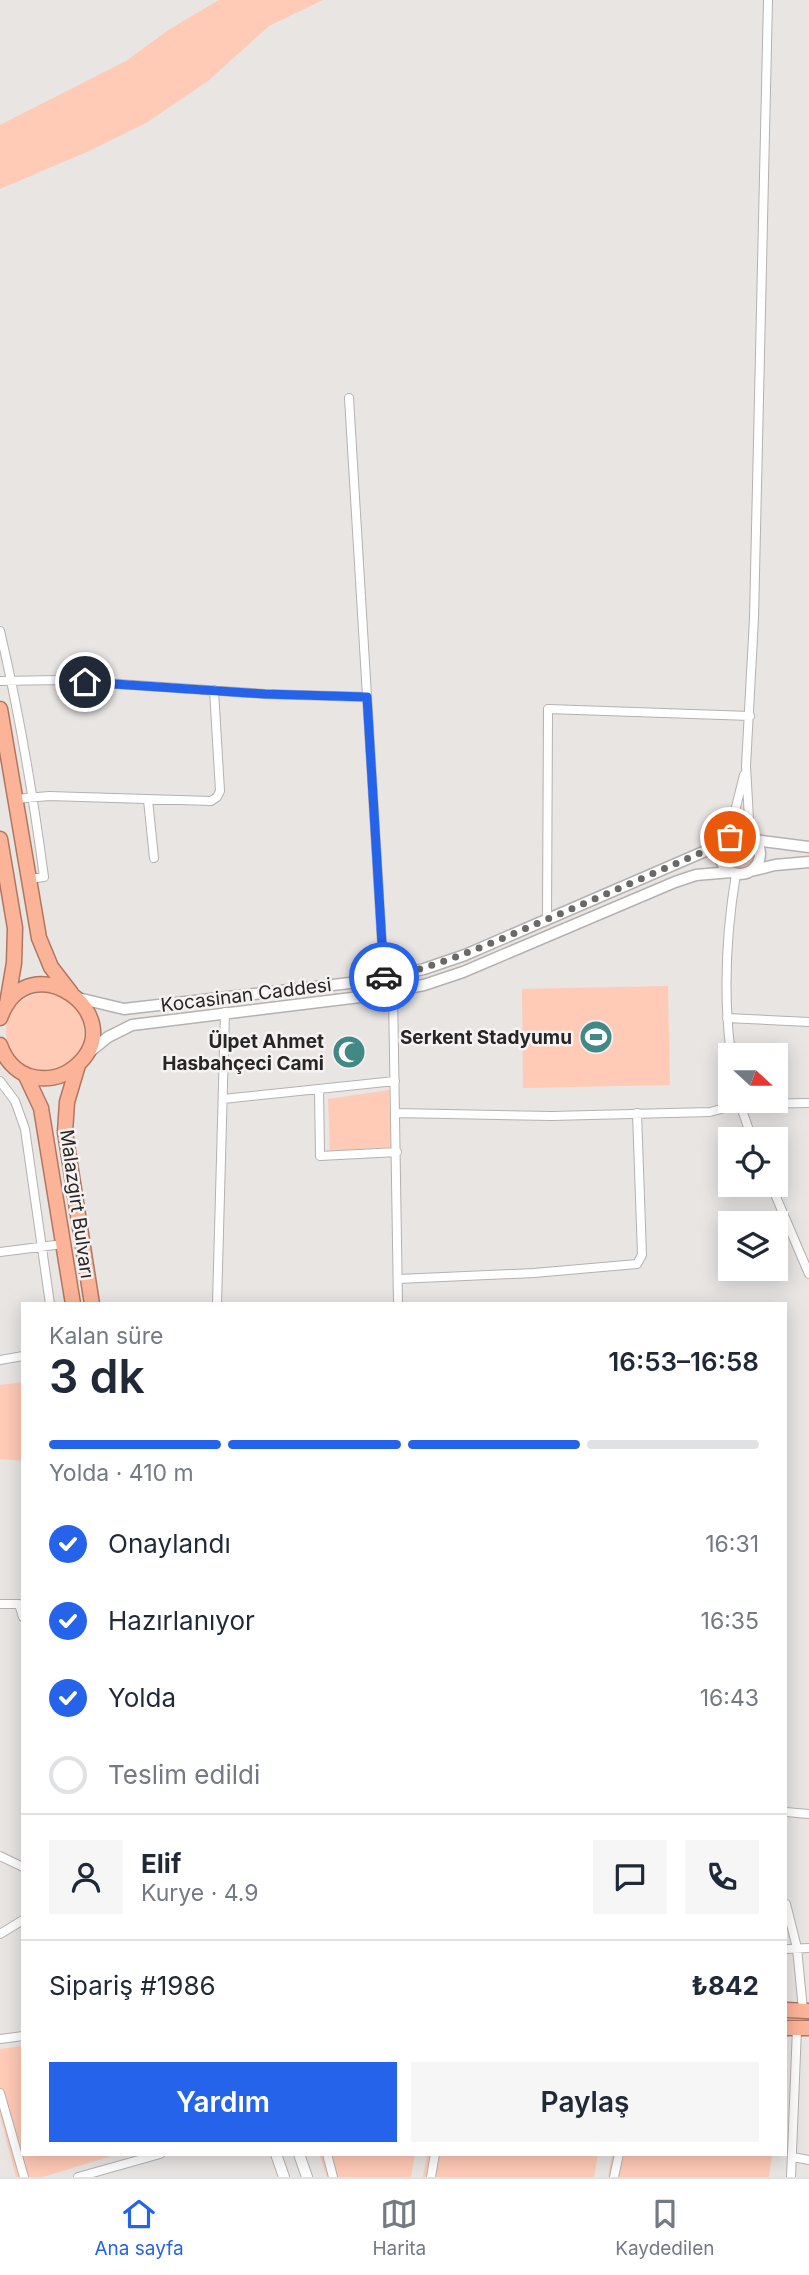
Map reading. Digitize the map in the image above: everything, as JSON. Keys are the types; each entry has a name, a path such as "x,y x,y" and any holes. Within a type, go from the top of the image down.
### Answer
{"highway":[{"path":"0,709 42,948 57,976 75,996"},
{"path":"0,839 5,902 15,928 12,977 2,1012"},
{"path":"2,1012 18,993 40,985 57,986 75,996"},
{"name":"Malazgirt Bulvarı","path":"75,996 87,1012 91,1027 90,1044 80,1062 67,1102 65,1132 92,1302"},
{"path":"0,1045 6,1062 25,1074 41,1078 57,1077 80,1062"},
{"name":"Malazgirt Bulvarı","path":"25,1074 41,1108 73,1302"},
{"path":"787,2010 806,2010"}],"main road":[{"path":"809,847 740,834 726,841 721,850 721,860 733,873 809,862"},
{"path":"751,871 760,859 759,848 752,838"},
{"name":"Kocasinan Caddesi","path":"75,996 124,1009 384,978 445,962 726,841"},
{"name":"Kocasinan Caddesi","path":"80,1062 108,1037 132,1025 393,992 424,985 463,972 675,882 696,875 733,873"}],"street":[{"path":"752,838 746,766 750,716 768,0"},
{"path":"349,398 384,978"},
{"path":"0,631 12,680 33,796 44,877 29,879"},
{"path":"0,681 60,680 214,691 367,697"},
{"path":"16,799 33,796 207,802 217,797 220,787 214,691"},
{"path":"547,919 548,709 750,716"},
{"path":"726,841 746,766"},
{"path":"148,800 154,858"},
{"path":"730,1043 726,955 733,873"},
{"path":"393,992 398,1302"},
{"path":"217,1302 225,1012"},
{"path":"727,1018 809,1021"},
{"path":"0,1081 15,1101 26,1129 50,1302"},
{"path":"222,1099 395,1081"},
{"path":"319,1089 320,1156 397,1152"},
{"path":"788,1103 809,1103"},
{"path":"396,1113 513,1117 710,1112 718,1109"},
{"path":"398,1279 534,1273 637,1264 642,1255 637,1113"},
{"path":"776,1197 809,1274"},
{"path":"0,1252 63,1244"},
{"path":"0,1360 21,1356"},
{"path":"0,1604 19,1604 21,1610"},
{"path":"787,1812 809,1814"},
{"path":"0,1856 21,1866"},
{"path":"787,1908 797,1948 806,2010"},
{"path":"0,1934 21,1921"},
{"path":"787,1948 809,1948"},
{"path":"791,2177 793,2157 790,2108 797,2028"},
{"path":"0,2039 21,2036"},
{"path":"0,2094 24,2177"},
{"path":"78,2177 153,2156"},
{"path":"277,2156 284,2177"},
{"path":"300,2156 307,2177"},
{"path":"328,2156 333,2177"},
{"path":"431,2177 435,2156"},
{"path":"614,2177 619,2156"},
{"path":"793,2157 809,2160"}],"shaded area":[{"path":"219,0 323,0 269,26 208,81 146,123 87,152 0,189 0,125 126,61 170,29"},
{"path":"740,839 751,843 755,854 751,865 740,869 729,865 725,854 729,843"},
{"name":"Serkent Stadyumu","path":"668,986 670,1085 523,1088 522,989"},
{"path":"45,993 60,996 73,1004 81,1017 84,1032 81,1047 73,1060 60,1068 45,1071 30,1068 17,1060 9,1047 6,1032 9,1017 17,1004 30,996"},
{"path":"389,1090 391,1147 330,1151 328,1099"},
{"path":"21,1382 21,1461 0,1459 0,1385"},
{"path":"21,2046 21,2156 111,2156 43,2177 16,2177 0,2116 0,2049"},
{"path":"320,2156 415,2156 411,2177 327,2177"},
{"path":"427,2156 598,2156 594,2177 423,2177"},
{"path":"612,2156 772,2156 769,2177 608,2177"}],"way so far":[{"path":"384,977 424,969 465,955 724,843 730,837"}],"place":[{"name":"Serkent Stadyumu","path":"596,1037"},
{"name":"Ülpet Ahmet Hasbahçeci Cami","path":"349,1052"}],"route":[{"path":"85,682 265,694 367,697 384,977"}]}
